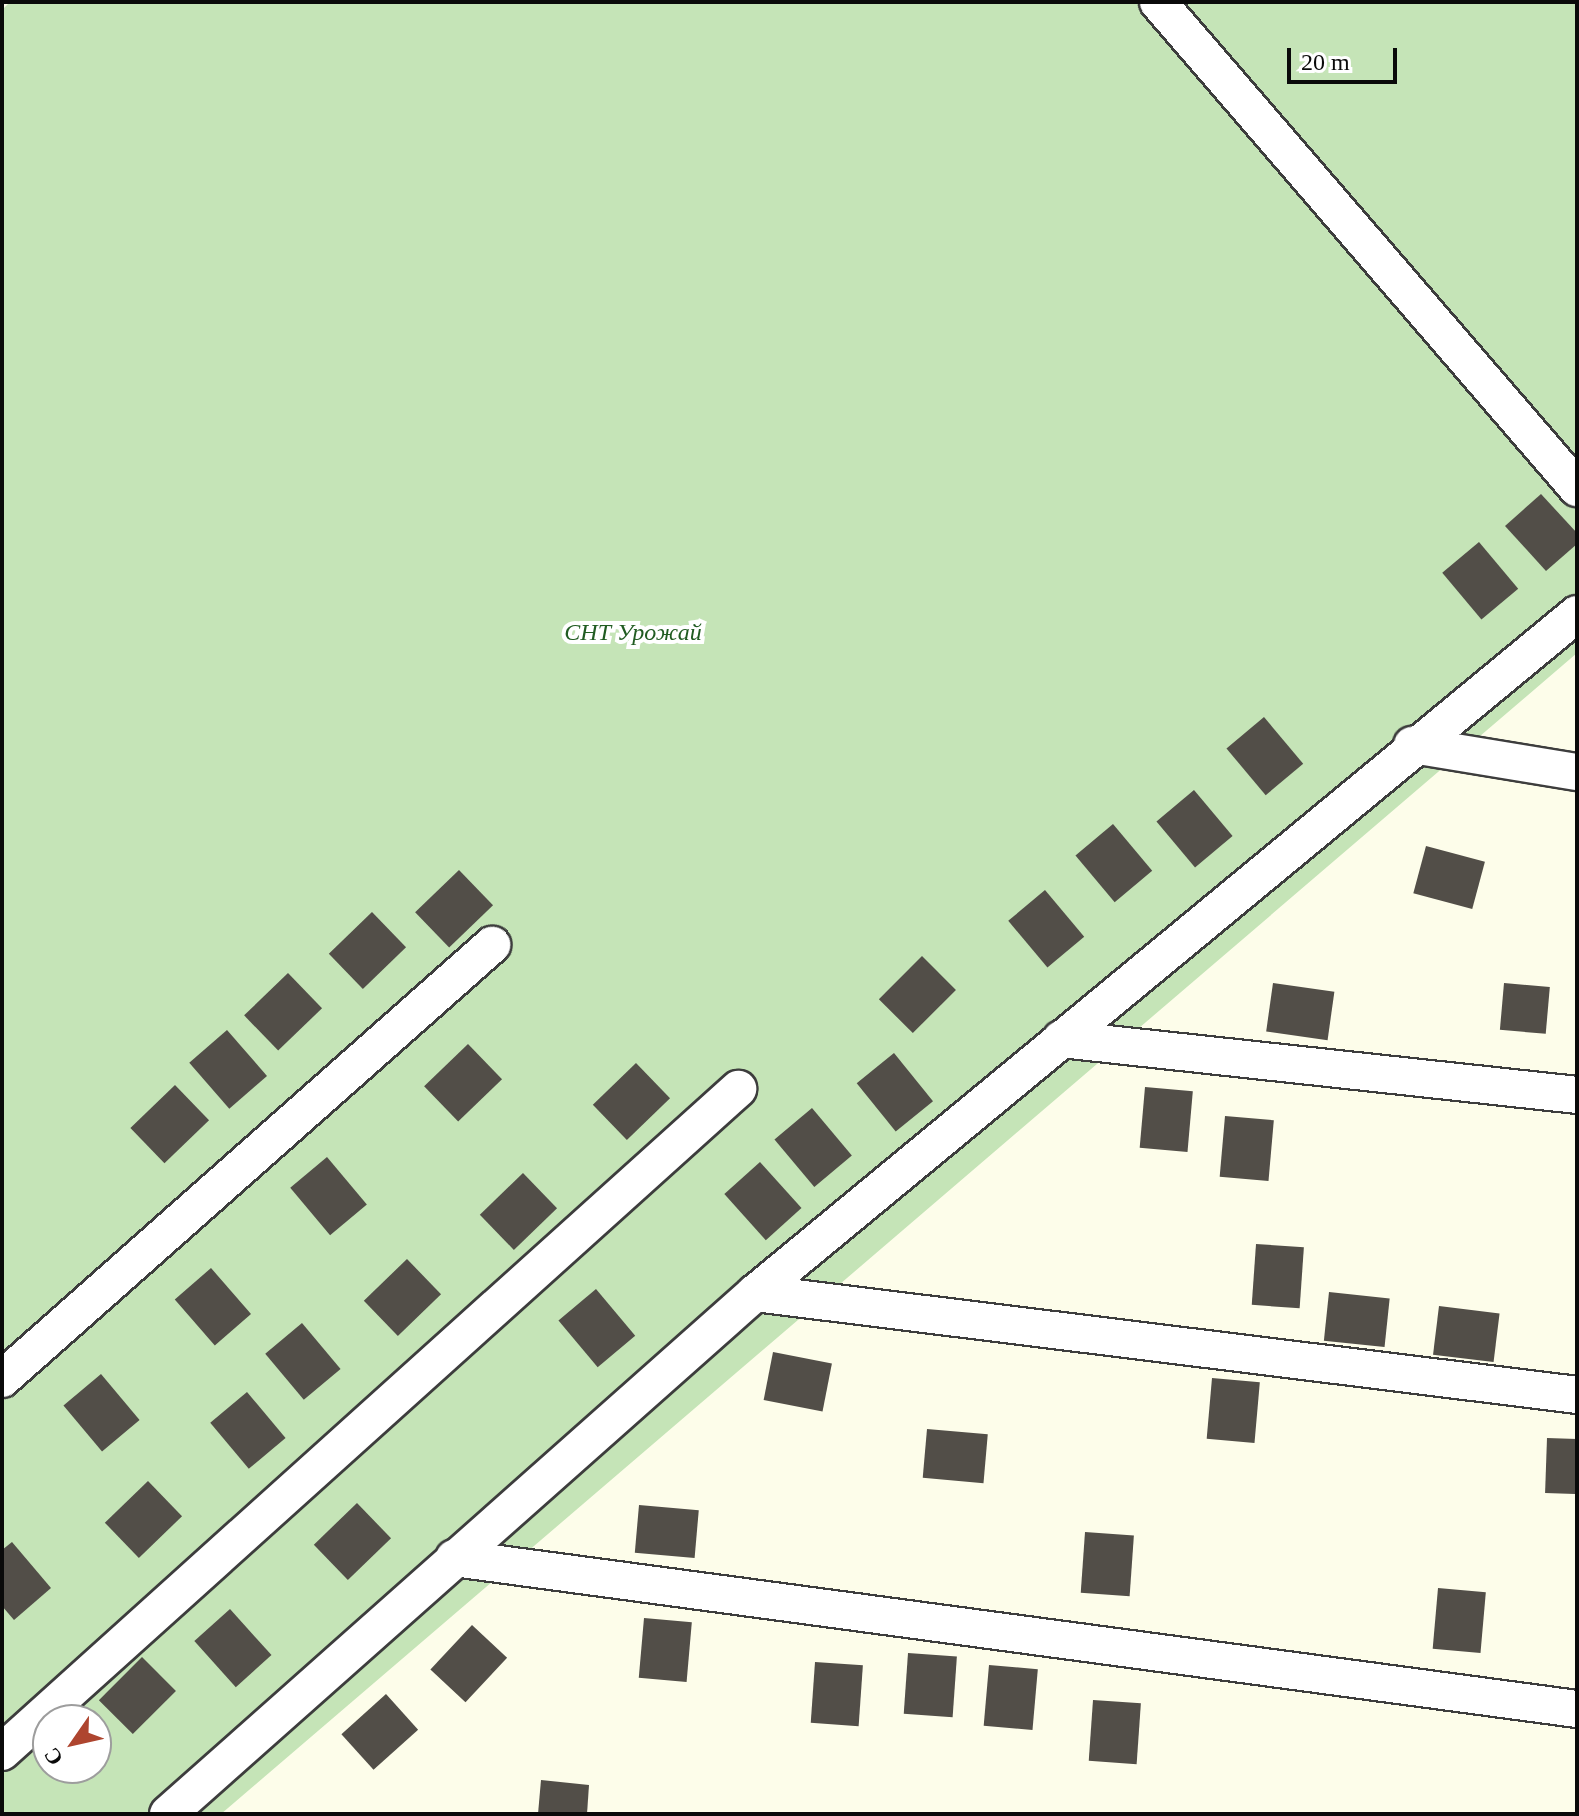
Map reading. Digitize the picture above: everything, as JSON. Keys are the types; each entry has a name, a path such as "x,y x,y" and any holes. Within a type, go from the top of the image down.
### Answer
{"street":[{"path":"1158,2 1577,488"},
{"path":"168,1814 755,1293 1412,745 1577,614"},
{"path":"1412,745 1577,772"},
{"path":"2,1379 492,945"},
{"path":"1061,1039 1577,1095"},
{"path":"2,1752 738,1089"},
{"path":"755,1293 1577,1395"},
{"path":"454,1558 1577,1709"}],"green space":[{"name":"СНТ Урожай","path":"10,2 1577,2 1577,653 221,1814 2,1814 2,10"}],"building":[{"path":"1541,494 1577,533 1577,544 1546,571 1505,526"},
{"path":"1479,542 1518,589 1481,620 1442,573"},
{"path":"1264,717 1303,764 1266,795 1226,748"},
{"path":"1194,790 1233,836 1195,867 1156,821"},
{"path":"1113,824 1152,871 1115,902 1075,855"},
{"path":"1426,846 1485,862 1472,909 1413,893"},
{"path":"459,870 493,905 449,948 415,912"},
{"path":"1045,890 1084,937 1047,968 1008,921"},
{"path":"372,912 406,947 363,989 329,954"},
{"path":"922,956 956,990 913,1033 879,999"},
{"path":"288,973 322,1008 278,1051 244,1015"},
{"path":"1273,983 1334,992 1328,1040 1266,1032"},
{"path":"1504,983 1550,987 1546,1034 1500,1030"},
{"path":"227,1030 267,1076 229,1109 189,1063"},
{"path":"468,1044 502,1079 458,1122 424,1086"},
{"path":"894,1053 933,1101 896,1131 857,1083"},
{"path":"636,1063 670,1098 627,1140 593,1105"},
{"path":"175,1085 209,1120 164,1163 130,1128"},
{"path":"1145,1087 1193,1091 1188,1152 1140,1148"},
{"path":"812,1108 852,1155 814,1187 774,1139"},
{"path":"1225,1116 1274,1120 1268,1181 1220,1177"},
{"path":"327,1157 367,1204 330,1235 290,1188"},
{"path":"760,1162 801,1208 766,1240 724,1194"},
{"path":"523,1173 557,1208 514,1250 480,1215"},
{"path":"1256,1244 1304,1247 1300,1308 1252,1305"},
{"path":"407,1259 441,1294 398,1336 364,1301"},
{"path":"211,1268 251,1314 215,1346 175,1299"},
{"path":"596,1289 635,1336 598,1367 558,1320"},
{"path":"1329,1292 1390,1298 1385,1347 1324,1341"},
{"path":"1439,1306 1500,1313 1494,1362 1433,1355"},
{"path":"302,1323 341,1369 304,1400 265,1354"},
{"path":"773,1352 832,1363 823,1412 764,1400"},
{"path":"101,1374 140,1420 102,1451 63,1405"},
{"path":"1212,1378 1260,1382 1255,1443 1207,1439"},
{"path":"247,1392 286,1438 249,1469 210,1423"},
{"path":"927,1429 988,1434 983,1483 923,1478"},
{"path":"1547,1438 1577,1439 1575,1494 1545,1493"},
{"path":"148,1481 182,1516 139,1558 105,1523"},
{"path":"357,1503 391,1538 348,1580 314,1545"},
{"path":"639,1505 699,1510 695,1558 635,1553"},
{"path":"1085,1532 1134,1535 1130,1596 1081,1593"},
{"path":"12,1542 51,1588 14,1620 2,1606 2,1550"},
{"path":"1438,1588 1486,1592 1481,1653 1433,1649"},
{"path":"230,1609 271,1655 236,1687 194,1641"},
{"path":"644,1618 692,1622 687,1682 639,1678"},
{"path":"472,1625 507,1658 466,1702 430,1670"},
{"path":"908,1653 957,1656 953,1717 904,1714"},
{"path":"142,1657 176,1691 133,1734 112,1713 112,1704 103,1704 99,1700"},
{"path":"815,1662 863,1665 859,1726 811,1723"},
{"path":"989,1665 1038,1669 1032,1730 984,1726"},
{"path":"386,1694 418,1730 374,1770 341,1734"},
{"path":"1093,1700 1141,1703 1137,1764 1089,1761"},
{"path":"541,1780 589,1785 587,1814 538,1814"}]}
